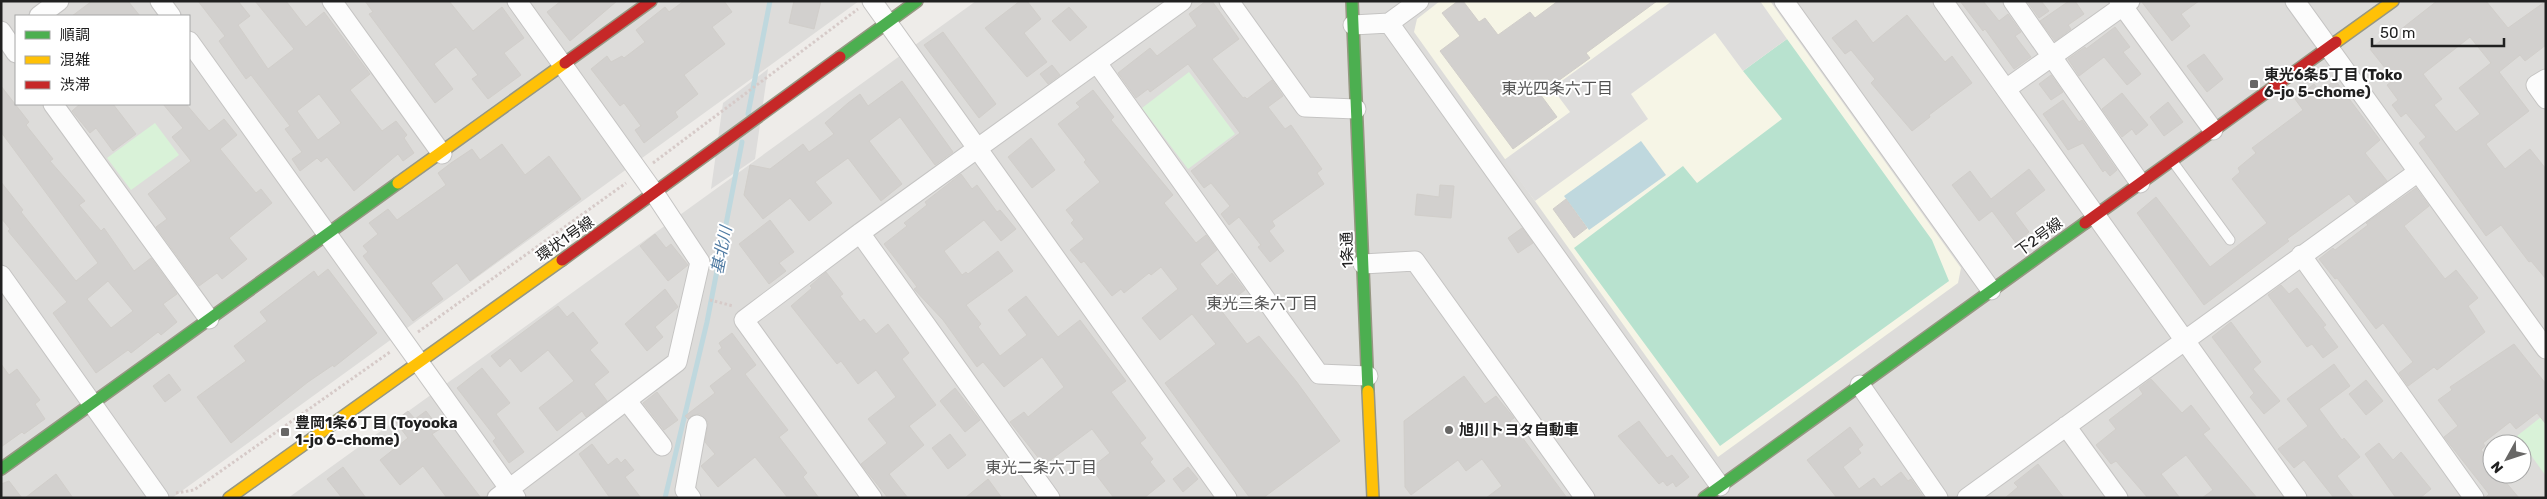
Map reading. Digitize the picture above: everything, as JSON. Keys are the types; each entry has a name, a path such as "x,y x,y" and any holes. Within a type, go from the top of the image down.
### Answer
{"street":[{"path":"40,15 60,1"},
{"path":"160,1 170,15"},
{"path":"332,1 442,154"},
{"path":"190,42 404,342 507,495 677,362 700,262 655,194 517,1"},
{"path":"1,469 442,154 651,1"},
{"name":"環状1号線","path":"229,498 655,194 917,1"},
{"path":"872,498 744,320 860,233 1182,1"},
{"path":"1229,1 1306,107 1356,109"},
{"name":"1条通","path":"1352,1 1373,498"},
{"path":"1353,25 1389,23 1419,1"},
{"path":"1784,1 1991,290"},
{"path":"1943,1 2297,498"},
{"path":"2013,1 2140,183"},
{"path":"2296,1 2546,349"},
{"name":"下2号線","path":"1704,498 2393,1"},
{"path":"2006,89 2124,3 2213,130"},
{"path":"866,4 888,22 1227,498"},
{"path":"1389,23 1720,486"},
{"path":"1097,63 1319,374 1368,376"},
{"path":"2546,78 2536,86 2546,99"},
{"path":"54,105 209,319"},
{"path":"1966,498 2418,172"},
{"path":"860,233 1050,498"},
{"path":"2301,255 2474,498"},
{"path":"1363,264 1415,261 1585,498"},
{"path":"1,275 160,498"},
{"path":"1860,385 1938,498"},
{"path":"627,401 662,446"},
{"path":"690,498 685,490 697,425"},
{"path":"2066,426 2118,498"}],"lane":[{"path":"2172,160 2230,240"}],"path":[{"path":"169,498 174,494 194,490 404,342 640,173 866,4"},
{"path":"701,297 722,304"}],"shaded area":[{"path":"1,1 859,1 172,498 1,498"},
{"path":"976,1 2546,1 2546,498 288,498"},
{"path":"1440,1 1770,1 1961,268 1958,283 1718,457 1414,32 1417,19"},
{"path":"1672,1 1760,1 1787,39 1743,71 1715,33 1631,94 1648,119 1535,201 1504,160 1570,112 1552,88"}],"green space":[{"path":"1787,39 1932,240 1949,281 1720,446 1574,248 1683,166 1697,183 1782,119 1743,71"},
{"path":"1189,72 1235,134 1188,169 1142,108"},
{"path":"155,123 179,155 131,190 107,158"},
{"path":"2546,413 2546,476 2532,457 2532,434 2520,434"}],"water":[{"path":"1641,141 1666,175 1589,230 1564,196"}],"pier":[{"path":"768,69 755,159 711,189 723,103"}],"building":[{"path":"92,1 128,1 139,15 73,15"},
{"path":"198,1 238,1 250,16 238,25 268,69 294,49 255,1 286,1 306,27 324,12 370,74 350,90 382,131 396,121 407,135 404,138 414,153 403,161 398,154 354,191 327,157 321,162 317,158 300,171 292,159 302,152 285,129 290,126 251,75 246,79 219,41 225,36","holes":["319,94 341,123 318,140 297,111"]},
{"path":"365,1 449,1 473,31 502,7 524,38 504,53 521,75 488,99 472,79 478,75 456,47 434,64 453,89 435,103 369,14 373,12"},
{"path":"561,1 617,1 570,41 547,12"},
{"path":"684,1 724,1 732,12 712,27 725,44 684,75 698,94 675,112 678,117 644,143 635,130 641,126 624,103 620,106 591,69 607,56 611,62 622,56 624,58 645,42 636,30 665,7 669,12"},
{"path":"794,1 821,1 814,29 789,23"},
{"path":"1020,1 1027,1 1041,19 1024,33 1047,62 1027,77 985,28"},
{"path":"1206,1 1212,1 1239,39 1212,59 1243,98 1247,99 1272,80 1283,96 1268,107 1285,129 1291,125 1322,169 1317,173 1324,184 1272,221 1275,226 1269,231 1284,251 1270,262 1258,247 1261,245 1239,217 1229,225 1221,214 1230,206 1211,183 1204,188 1191,171 1240,133 1188,64 1150,92 1148,89 1136,98 1118,73 1150,48 1157,56 1197,26 1189,14"},
{"path":"1458,1 1463,1 1479,22 1485,18 1498,35 1530,12 1535,18 1558,1 1657,1 1586,53 1590,58 1540,94 1557,117 1513,149 1440,51 1460,36 1442,13"},
{"path":"1960,1 1983,1 1999,21 2008,14 2021,32 2015,36 2031,57 2014,69 1985,29 1983,31"},
{"path":"2027,1 2041,1 2049,11 2039,18"},
{"path":"2069,1 2075,1 2084,14 2068,25 2071,29 2055,41 2040,21"},
{"path":"2141,1 2199,1 2181,14 2190,26 2172,41"},
{"path":"2437,1 2486,1 2508,28 2546,1 2546,45 2525,61 2520,55 2499,72 2529,111 2486,144 2505,169 2530,149 2546,169 2546,279 2531,261 2529,262 2501,225 2486,236 2419,143 2426,137 2406,113 2401,117 2392,105 2398,100 2387,85 2391,82 2386,75 2389,73 2370,49 2393,31 2395,34","holes":["2470,37 2491,63 2459,88 2480,114 2456,132 2434,105 2442,99 2423,74"]},
{"path":"1069,7 1087,27 1070,41 1052,21"},
{"path":"1907,15 1945,62 1952,56 1972,83 1929,115 1930,117 1912,131 1871,83 1875,79 1851,50 1845,54 1832,38 1856,20 1873,43"},
{"path":"2115,27 2130,47 2123,52 2141,74 2127,85 2104,57 2079,76 2068,59 2085,47 2086,49"},
{"path":"943,32 996,104 979,118 924,45"},
{"path":"2204,54 2223,79 2207,92 2187,66"},
{"path":"1052,65 1060,75 1048,84 1040,74"},
{"path":"2051,75 2063,92 2051,100 2039,84"},
{"path":"2335,80 2380,140 2365,153 2387,181 2356,203 2349,194 2287,239 2289,241 2204,305 2137,213 2156,197 2210,267 2267,223 2232,179 2240,172 2238,168 2256,153 2252,148 2303,110 2295,99 2314,84 2320,92"},
{"path":"902,81 953,152 935,165 900,117 869,141 902,184 881,201 848,158 815,182 832,203 809,221 790,198 763,219 744,195 750,165 770,169 803,144 809,152 834,134 825,123 848,103 860,94 868,106"},
{"path":"1,86 29,122 26,125 53,159 50,161 85,201 79,205 101,231 104,228 134,271 151,258 177,294 163,304 177,322 161,335 158,332 131,353 128,350 96,373 53,313 67,302 8,231 10,229 1,218 1,182 23,210 21,212 76,281 98,263 1,132","holes":["108,281 133,311 111,328 87,299"]},
{"path":"1093,90 1114,117 1111,120 1173,195 1164,203 1196,243 1206,235 1217,250 1200,264 1217,286 1232,273 1245,290 1220,309 1247,344 1259,336 1296,381 1340,441 1263,498 1250,498 1165,383 1216,344 1192,314 1160,340 1142,318 1178,289 1161,267 1151,275 1149,273 1124,293 1121,289 1112,296 1084,261 1081,263 1070,250 1084,239 1071,223 1074,220 1066,210 1100,182 1084,162 1086,160 1058,124 1080,107 1076,103"},
{"path":"2122,93 2148,125 2136,135 2132,129 2122,137 2102,109"},
{"path":"2063,100 2079,122 2082,120 2117,170 2110,176 2105,170 2103,172 2083,143 2068,150 2043,114"},
{"path":"2168,102 2183,122 2164,136 2150,117"},
{"path":"79,105 114,105 136,134 113,151 96,128 90,133 72,111"},
{"path":"164,105 187,105 209,131 224,119 237,135 220,149 256,193 261,189 272,203 229,238 247,259 222,279 217,273 199,286 156,227 167,219 148,194 191,161 172,137 183,128"},
{"path":"1031,138 1055,170 1032,188 1008,157"},
{"path":"502,144 525,175 549,156 581,199 470,281 457,263 431,283 443,299 413,321 363,256 368,252 363,246 378,234 369,223 388,209 397,220 446,185 438,173 451,163 472,149 480,160"},
{"path":"2029,169 2045,190 2015,213 2029,232 2016,243 1992,211 1979,221 1952,185 1970,171 1991,199"},
{"path":"961,174 972,189 977,185 997,212 1000,210 1016,229 1001,241 984,220 944,251 962,275 966,272 968,274 998,251 1013,271 966,305 981,324 978,327 1000,356 1027,335 1008,310 1026,296 1058,337 1080,320 1126,381 1111,392 1146,438 1140,443 1153,459 1150,462 1165,481 1144,498 1114,498 1091,468 1110,453 1092,429 1044,465 1010,422 1024,412 1028,417 1064,387 1042,357 1004,387 983,362 977,367 943,320 914,289 917,287 884,244 907,226 904,223 927,205 925,202"},
{"path":"1440,185 1454,186 1451,218 1415,215 1417,194 1439,197"},
{"path":"2416,188 2429,206 2404,226 2445,279 2456,270 2478,298 2468,306 2485,332 2437,370 2434,367 2408,386 2399,373 2413,362 2383,323 2376,329 2337,278 2335,279 2319,259 2333,248 2335,250 2368,225 2366,223"},
{"path":"1566,199 1587,228 1574,238 1553,209"},
{"path":"770,220 794,252 779,263 786,271 769,284 739,244"},
{"path":"1522,228 1533,243 1518,253 1508,238"},
{"path":"655,234 666,248 671,244 688,265 668,281 640,246"},
{"path":"328,269 377,333 334,367 333,365 308,382 231,443 197,397 246,361 234,346 267,321 260,312 314,271 318,277"},
{"path":"826,272 843,294 840,296 860,322 864,319 876,334 888,324 909,353 902,359 936,405 909,426 924,445 889,474 908,498 888,498 861,464 887,443 868,419 896,397 876,370 858,384 841,361 837,364 791,306 812,288 810,286"},
{"path":"2281,285 2289,294 2297,288 2326,325 2323,327 2338,347 2323,358 2312,344 2307,347 2268,295"},
{"path":"665,289 678,307 655,327 663,337 647,351 625,324"},
{"path":"558,306 567,317 573,312 598,343 590,350 609,372 594,384 607,401 586,417 582,411 557,431 539,408 574,381 548,350 521,372 510,358 500,367 491,356"},
{"path":"2231,322 2261,362 2253,369 2280,401 2264,414 2250,397 2254,393 2212,337"},
{"path":"732,333 756,365 745,374 788,430 779,437 807,473 803,477 819,498 788,498 755,457 718,487 701,466 715,454 705,442 708,422 700,414 693,415 688,419 685,416 715,393 710,386 732,369 718,351 722,348 719,343"},
{"path":"2514,344 2546,384 2546,424 2537,413 2516,429 2510,422 2495,434 2482,434 2482,484 2507,484 2519,498 2485,498 2489,494 2444,437 2458,426 2438,400 2452,390 2450,387"},
{"path":"1,364 9,375 17,369 40,400 35,404 45,419 1,447"},
{"path":"2334,364 2350,386 2319,409 2342,440 2344,438 2360,457 2337,476 2354,498 2334,498 2304,460 2294,468 2278,449 2308,426 2287,399"},
{"path":"482,368 510,403 496,414 524,452 509,463 493,441 496,438 457,388"},
{"path":"169,374 181,390 165,402 153,386"},
{"path":"1464,376 1485,404 1496,396 1514,418 1510,421 1567,498 1486,498 1502,486 1482,459 1466,471 1458,460 1411,495 1405,487 1404,421"},
{"path":"2151,379 2182,413 2191,405 2210,429 2203,434 2257,498 2202,498 2213,490 2186,455 2161,474 2180,498 2148,498 2116,461 2111,464 2096,445 2116,429 2109,420 2143,394 2139,388"},
{"path":"2366,380 2383,401 2366,415 2349,394"},
{"path":"955,388 980,420 965,432 940,401"},
{"path":"657,392 678,420 664,430 643,403"},
{"path":"408,411 415,419 426,411 440,429 432,434 481,498 447,498 423,466 400,485 380,460 408,438 395,421"},
{"path":"1639,421 1667,458 1672,455 1689,477 1676,487 1673,482 1667,486 1663,481 1659,484 1618,436"},
{"path":"1850,427 1863,445 1858,449 1861,453 1843,467 1859,489 1874,478 1881,487 1901,472 1908,481 1911,479 1924,498 1837,498 1807,460"},
{"path":"950,434 966,455 948,469 932,448"},
{"path":"2379,443 2393,460 2401,452 2431,489 2420,498 2396,498 2365,454"},
{"path":"592,444 608,465 617,458 621,463 625,459 634,470 625,477 641,498 610,498 579,454"},
{"path":"2038,464 2064,498 2005,498 2018,487 2014,483"},
{"path":"343,467 366,498 342,498 327,479"},
{"path":"1188,467 1198,479 1183,492 1173,479"},
{"path":"56,474 73,498 25,498"},
{"path":"988,479 1002,498 965,498"},
{"path":"9,481 22,498 1,498 1,484"}],"waterway":[{"name":"基北川","path":"748,114 770,1"},
{"name":"基北川","path":"665,498 707,322 742,142"}],"traffic: fast":[{"path":"840,57 917,1"},
{"path":"1352,1 1368,391"},
{"path":"1,469 398,183"},
{"path":"1704,498 2085,223"}],"traffic: slow":[{"path":"2336,42 2393,1"},
{"path":"398,183 565,63"},
{"path":"229,498 562,260"},
{"path":"1368,391 1373,498"}],"traffic: jam":[{"path":"565,63 651,1"},
{"path":"2085,223 2336,42"},
{"path":"562,260 840,57"}],"place":[{"name":"東光6条5丁目 (Toko 6-jo 5-chome)","path":"2254,84"},
{"name":"旭川トヨタ自動車","path":"1449,430"},
{"name":"豊岡1条6丁目 (Toyooka 1-jo 6-chome)","path":"285,432"}],"district":[{"name":"東光四条六丁目","path":"1557,88"},
{"name":"東光三条六丁目","path":"1262,303"},
{"name":"東光二条六丁目","path":"1041,467"}]}
